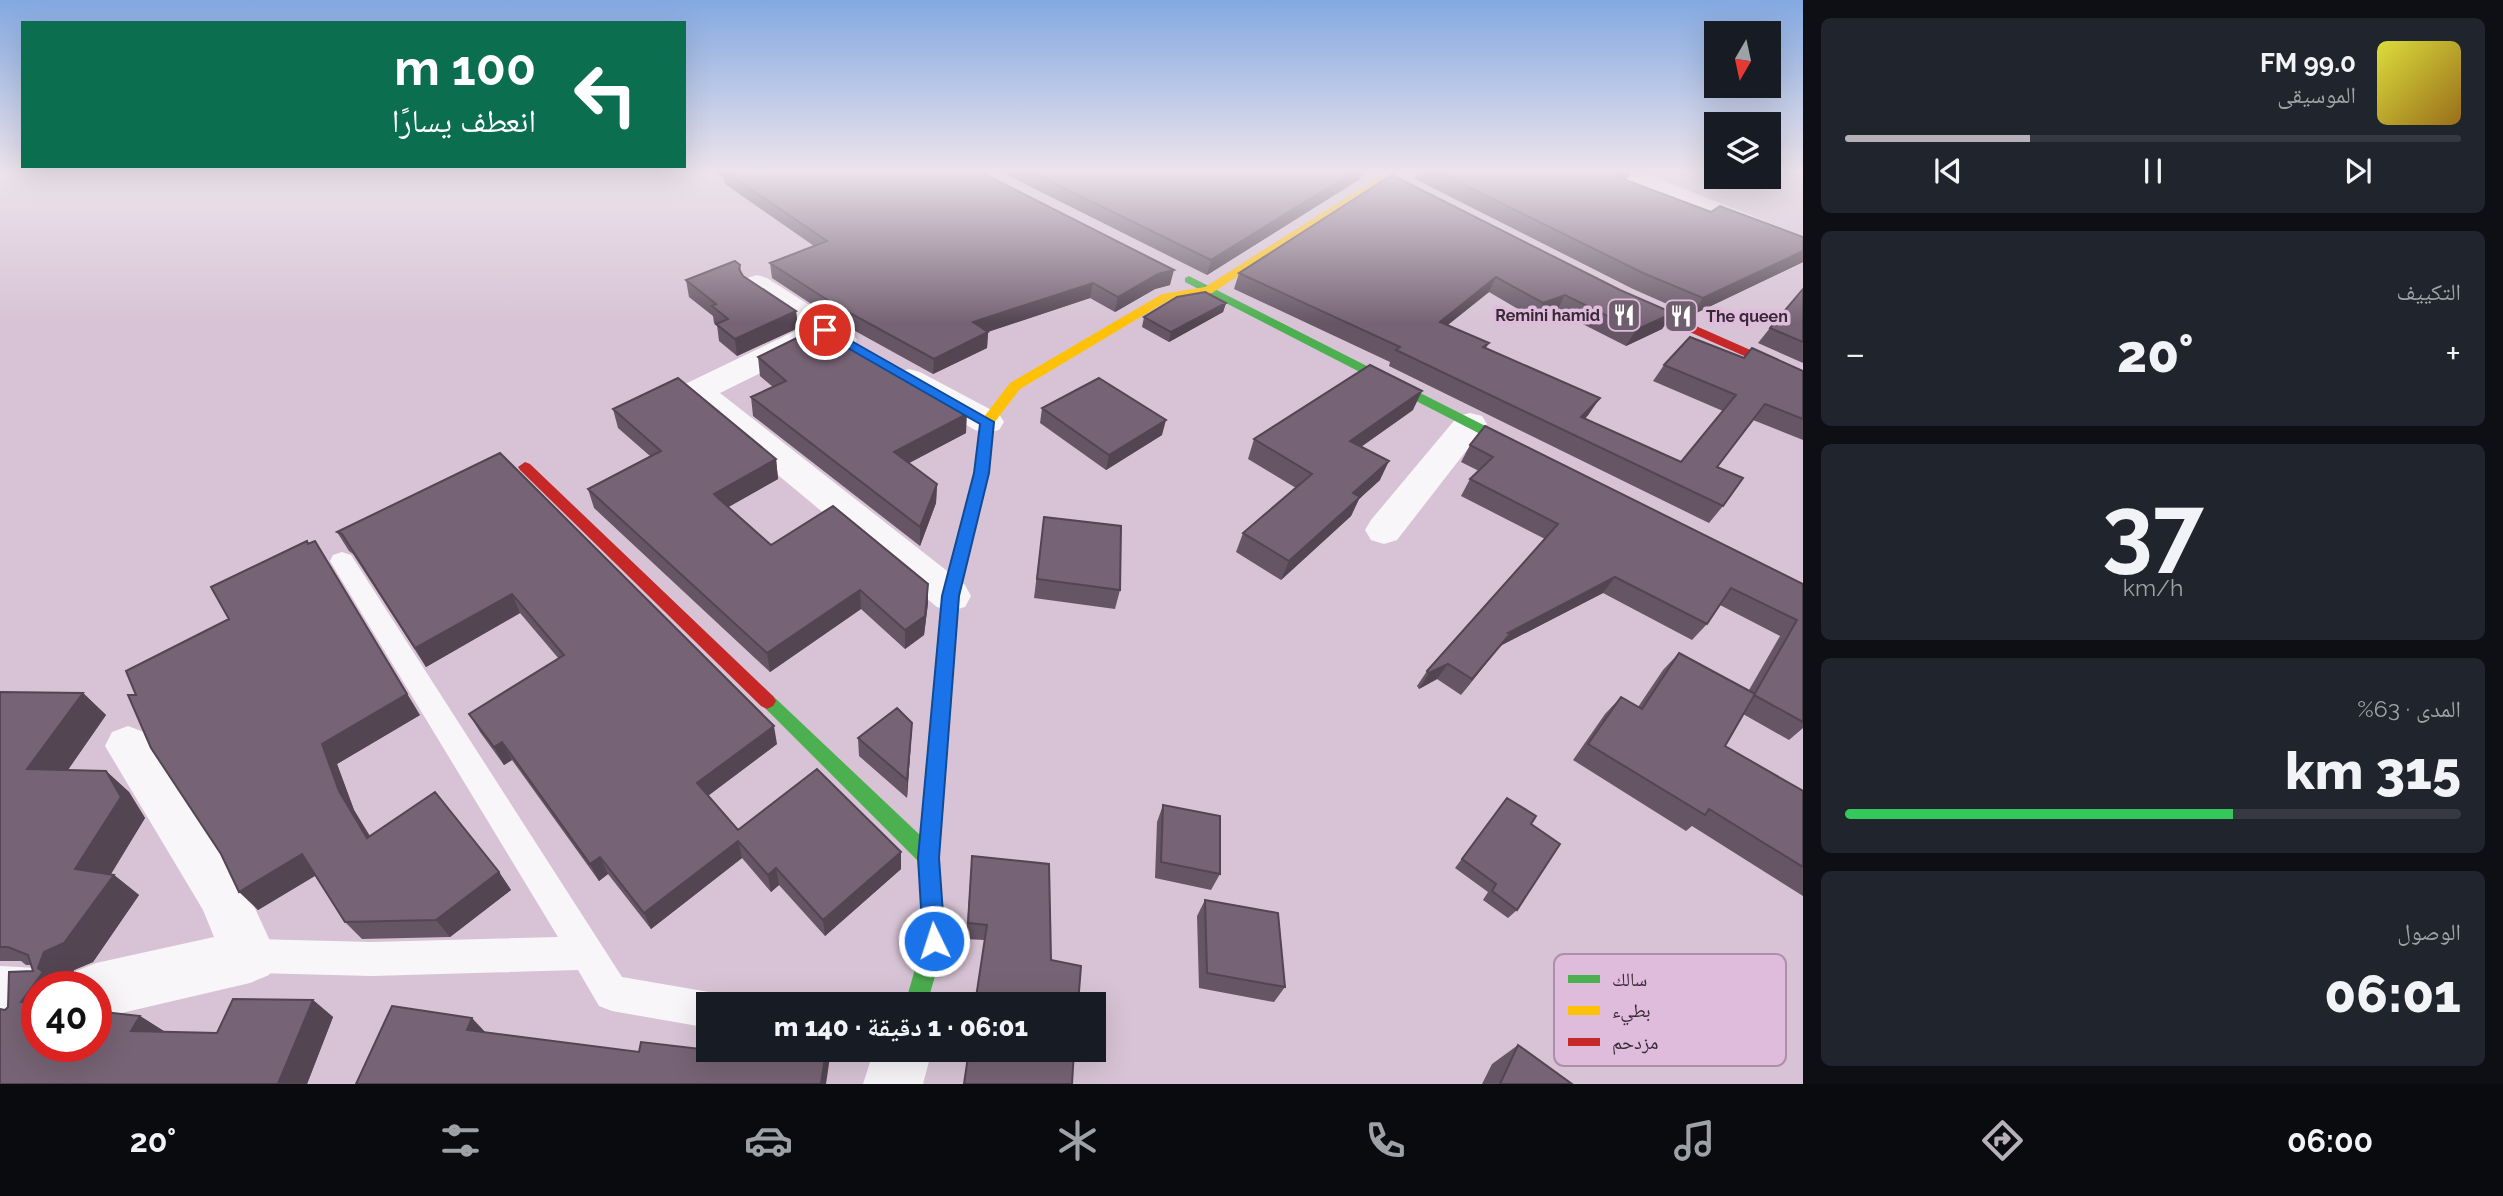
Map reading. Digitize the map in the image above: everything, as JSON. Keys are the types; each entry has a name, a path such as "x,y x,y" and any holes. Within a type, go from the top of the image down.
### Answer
{"street":[{"path":"919,992 934,941 929,858 951,596 981,473 987,422 1015,386 1167,297 1208,290 1315,222"},
{"path":"1742,222 1803,246"},
{"path":"1171,271 1544,460"},
{"path":"757,284 825,330 987,422"},
{"path":"1610,291 1803,378"},
{"path":"825,330 696,391 951,596"},
{"path":"1384,530 1470,424"},
{"path":"525,467 929,858"},
{"path":"112,987 250,956 221,892 128,746"},
{"path":"0,994 21,995"},
{"path":"893,1084 899,1062"}],"lane":[{"path":"341,561 612,993 696,1008"},
{"path":"250,956 372,959 587,953"}],"building":[{"path":"798,222 1078,222 1174,270 1158,274 1118,297 1093,283 973,322 988,332 934,359 837,306 770,263 827,241"},
{"path":"1132,222 1273,222 1211,260"},
{"path":"1319,222 1484,222 1620,290 1673,313 1636,330 1565,295 1543,303 1496,277 1440,322 1489,343 1483,347 1600,398 1581,417 1681,462 1736,395 1664,365 1690,337 1744,358 1752,348 1803,371 1803,419 1765,404 1717,467 1743,478 1723,506 1396,350 1400,347 1239,273"},
{"path":"1539,222 1762,222 1803,237 1803,251 1703,298 1643,273"},
{"path":"735,261 740,265 743,276 796,311 735,339 716,324 728,319 712,306 716,304 686,280"},
{"path":"1803,289 1803,342 1770,328"},
{"path":"1205,292 1226,303 1171,332 1144,317 1177,297"},
{"path":"823,325 932,389 967,414 894,452 937,484 920,527 751,397 786,381 758,357"},
{"path":"1370,365 1422,391 1350,441 1389,461 1353,493 1360,497 1289,561 1243,533 1312,474 1254,439"},
{"path":"678,378 776,459 714,494 718,498 771,545 833,506 928,584 925,616 905,630 860,590 767,653 588,489 661,451 613,409"},
{"path":"1099,378 1166,420 1109,455 1042,408"},
{"path":"1485,426 1803,584 1803,722 1754,695 1797,620 1731,588 1707,624 1615,577 1508,633 1510,634 1472,679 1448,664 1429,673 1427,671 1558,524 1470,479 1493,457 1470,445"},
{"path":"500,453 774,726 697,783 738,830 817,769 901,852 823,920 776,868 768,875 738,841 644,913 600,857 590,864 502,742 494,747 469,714 564,655 512,594 415,648 342,534 337,532"},
{"path":"1044,517 1121,526 1120,590 1037,579"},
{"path":"307,541 308,544 315,541 407,694 322,744 339,791 367,838 435,792 499,872 436,920 345,922 302,854 239,892 221,854 151,748 128,695 136,695 126,671 229,619 211,587"},
{"path":"1679,653 1755,694 1725,746 1803,791 1803,867 1709,809 1705,815 1588,744 1621,697 1642,709"},
{"path":"0,692 83,693 27,769 106,771 121,797 75,869 114,875 64,943 44,952 38,968 42,971 33,971 28,955 8,947 0,947"},
{"path":"897,708 912,723 907,780 858,738"},
{"path":"1507,798 1536,816 1531,824 1560,844 1517,910 1492,891 1496,884 1462,859"},
{"path":"1163,805 1220,816 1220,874 1161,862"},
{"path":"972,856 1049,864 1051,960 1081,966 1079,992 977,992 987,925 968,923"},
{"path":"1205,900 1278,913 1285,987 1207,973"},
{"path":"9,972 21,972 21,1062 112,1062 112,1013 140,1016 131,1031 217,1033 233,999 313,1000 278,1084 0,1084 0,1009 5,1010 8,1007"},
{"path":"392,1006 472,1018 467,1030 639,1052 641,1042 696,1048 696,1062 824,1062 821,1084 356,1084"},
{"path":"1518,1045 1572,1084 1500,1084"},
{"path":"967,1062 1073,1062 1072,1084 964,1084"}],"traffic: fast":[{"path":"1189,280 1528,453"},
{"path":"919,992 934,941 929,858 951,596 965,540"},
{"path":"767,701 929,858"}],"traffic: slow":[{"path":"965,540 981,473 987,422 1015,386 1166,297 1208,290 1316,222"}],"traffic: jam":[{"path":"1621,297 1803,378"},
{"path":"525,467 767,701"}],"place":[{"name":"Remini hamid","path":"1624,315"},
{"name":"The queen","path":"1681,316"}],"route":[{"path":"825,330 987,422 981,473 951,596 929,858 934,941"}]}
